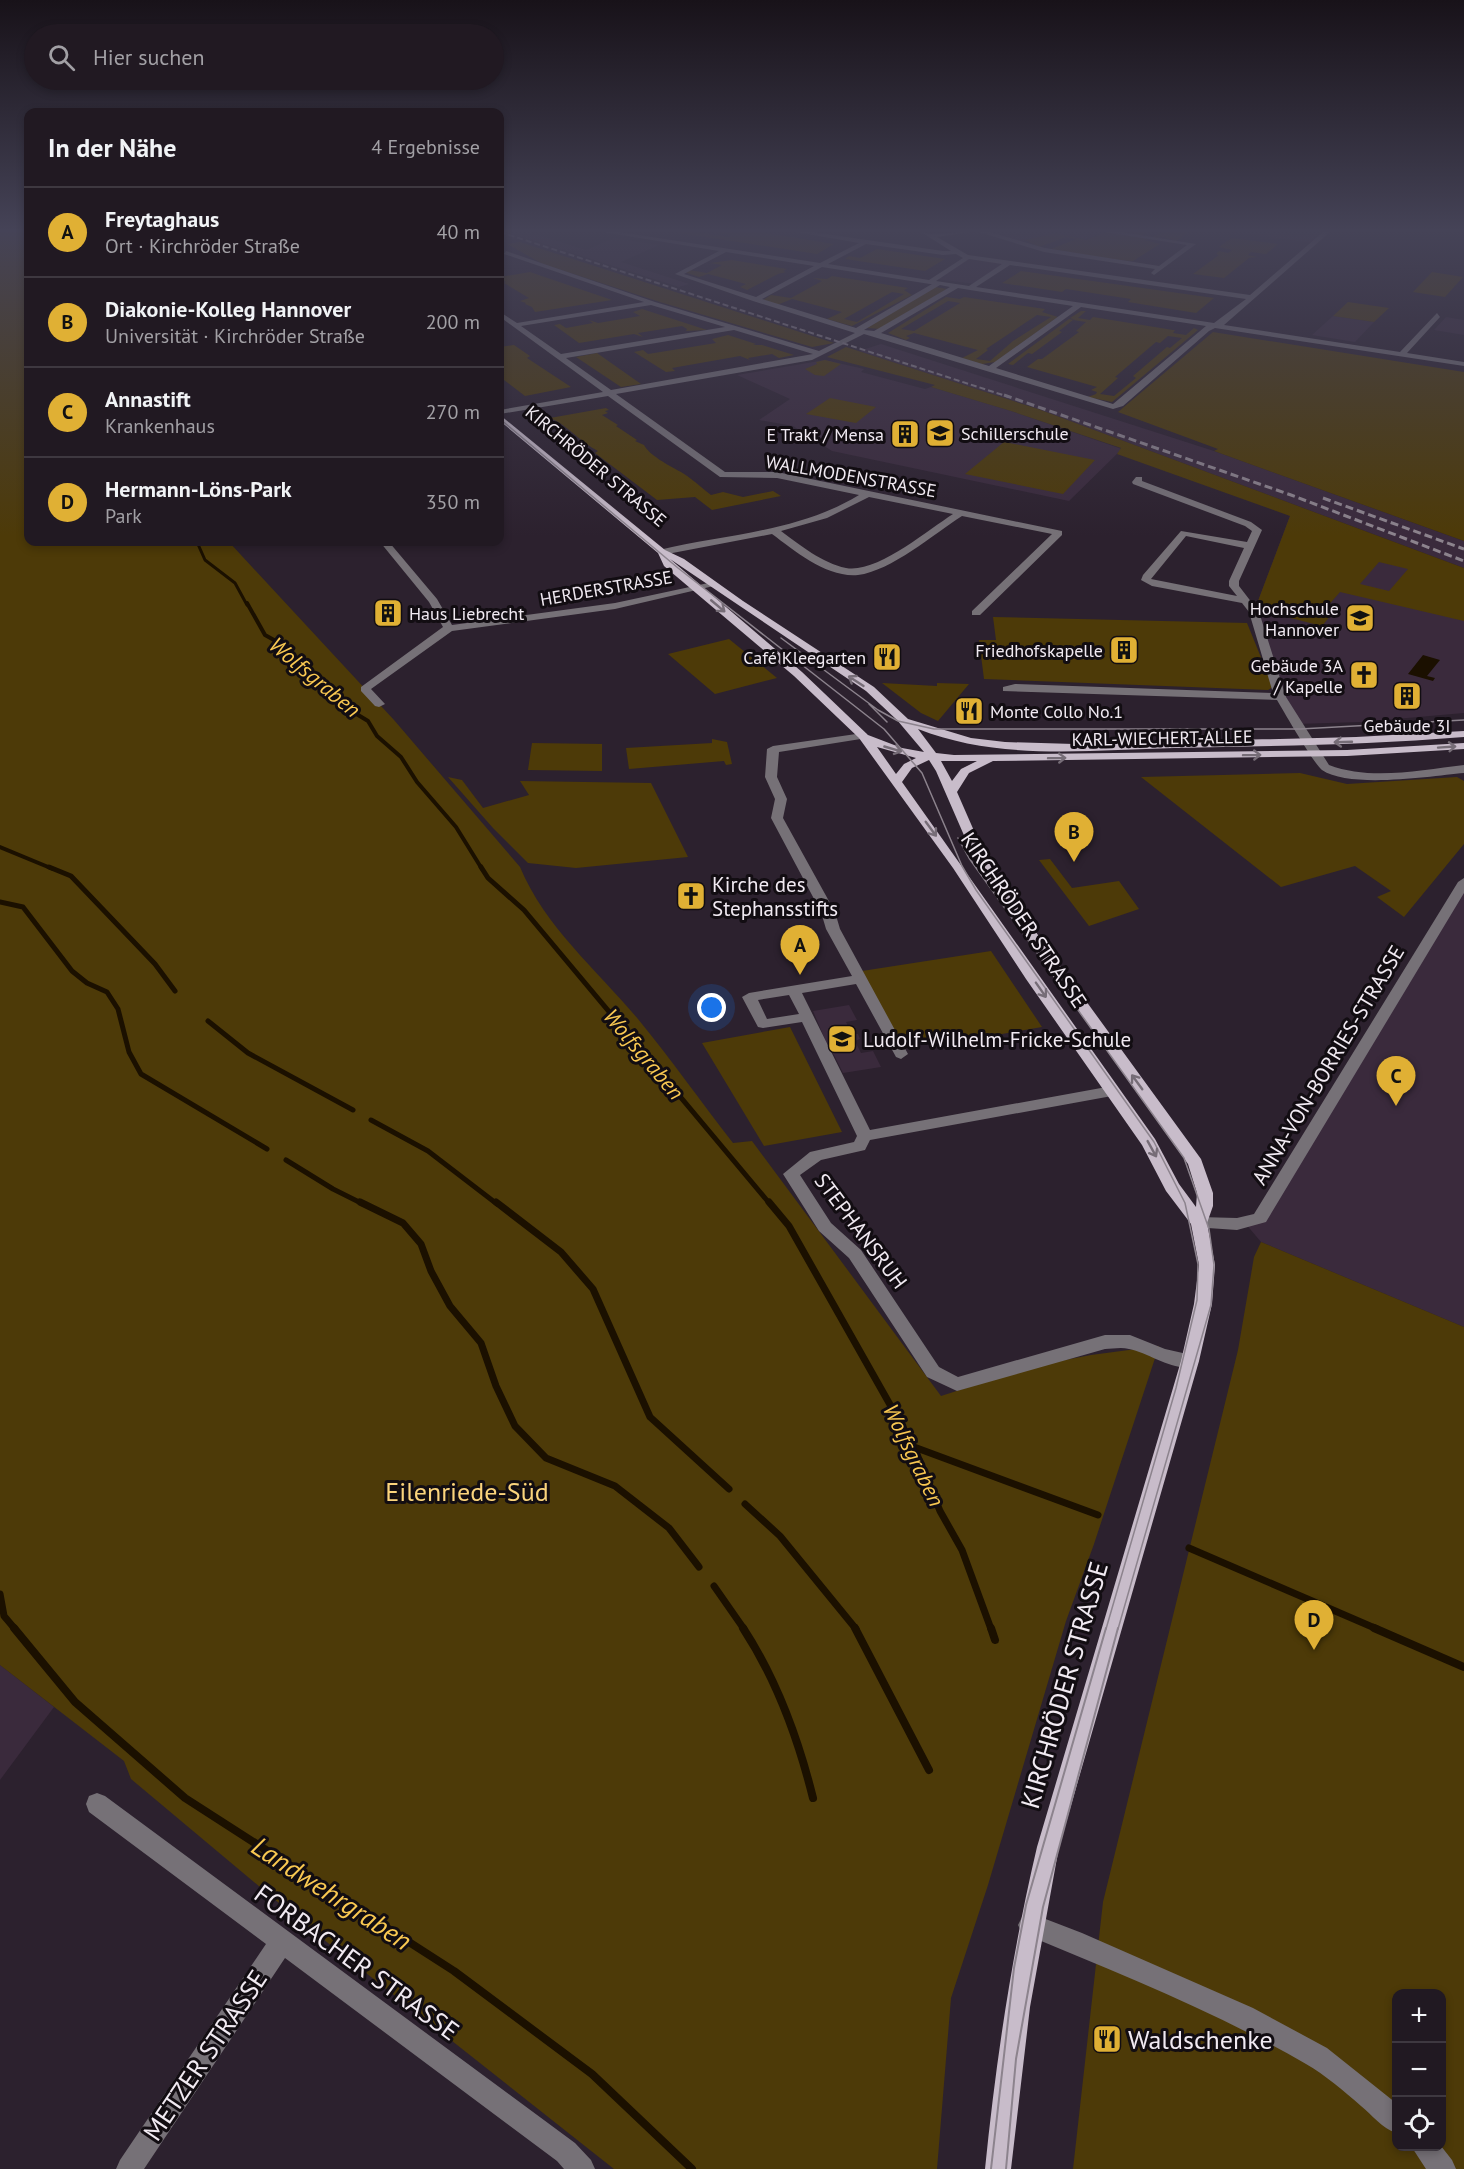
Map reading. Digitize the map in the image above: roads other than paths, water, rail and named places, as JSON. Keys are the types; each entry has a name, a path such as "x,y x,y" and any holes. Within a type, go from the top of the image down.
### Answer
{"main road":[{"name":"KIRCHRÖDER STRASSE","path":"504,417 662,552 681,561 757,615 870,689 901,718 930,756 952,791 979,856 997,888 1195,1163 1206,1191 1205,1208 1199,1223"},
{"name":"KIRCHRÖDER STRASSE","path":"662,552 667,564 834,706 863,736 897,781 1149,1143 1173,1187 1199,1223 1207,1265 1203,1304 1190,1361 1048,1847 1030,1925 1009,2058 998,2169"},
{"path":"734,619 741,614 757,615"},
{"name":"KARL-WIECHERT-ALLEE","path":"901,718 942,736 1006,746 1075,747 1400,740 1464,734"},
{"name":"KARL-WIECHERT-ALLEE","path":"863,736 892,749 930,756 999,758 1316,753 1464,746"},
{"path":"897,781 908,766 930,756 961,749 1006,746"},
{"path":"952,791 964,771 982,762 999,758"}],"street":[{"name":"WALLMODENSTRASSE","path":"526,333 723,475 777,475 1059,533 976,613"},
{"path":"559,357 703,333"},
{"path":"752,333 820,354"},
{"path":"504,413 805,359 820,354 855,333"},
{"path":"870,333 1113,407 1120,404 1201,333"},
{"path":"988,369 996,366 1041,333"},
{"path":"1262,333 1464,364"},
{"path":"1402,354 1421,333"},
{"path":"1139,479 1136,482 1252,526 1257,533 1234,581 1234,586 1254,612 1280,697 1325,767 1344,775 1463,770"},
{"path":"662,552 772,529 840,511 867,493"},
{"path":"772,529 815,560 856,573 909,547 960,513"},
{"path":"1246,601 1152,583 1146,580 1146,577 1184,533 1251,546"},
{"path":"387,546 433,600 449,628"},
{"name":"HERDERSTRASSE","path":"379,704 365,689 449,628 615,606 713,585"},
{"path":"1007,689 1015,687 1280,697"},
{"path":"863,736 772,749 771,777 781,799 777,818 828,912 833,929 901,1053"},
{"name":"ANNA-VON-BORRIES-STRASSE","path":"1199,1223 1237,1224 1260,1218 1464,882"},
{"path":"807,1017 763,1024 749,997 861,979"},
{"path":"794,990 865,1136"},
{"name":"STEPHANSRUH","path":"1113,1091 865,1136 859,1146 816,1156 791,1174 825,1227 855,1254 933,1372 957,1384 1104,1342 1130,1342 1162,1355 1190,1361"},
{"name":"FORBACHER STRASSE","path":"97,1804 556,2145 582,2169"},
{"path":"1030,1925 1074,1941 1244,2017 1318,2057 1392,2116"},
{"name":"METZER STRASSE","path":"129,2169 281,1942"},
{"path":"1428,2151 1443,2169"}],"waterway":[{"name":"Wolfsgraben","path":"199,546 205,560 235,583 247,605"},
{"name":"Wolfsgraben","path":"247,603 265,635 283,645 294,663 311,672 340,704 368,721 377,736 401,757 417,782 456,827 482,869"},
{"path":"0,847 53,869"},
{"path":"49,867 71,876 155,964 175,991"},
{"name":"Wolfsgraben","path":"481,867 488,878 524,910 770,1204"},
{"path":"0,902 23,907 72,971 87,983 107,992 118,1009 129,1052 141,1074 267,1149"},
{"path":"208,1021 248,1053 353,1110"},
{"path":"371,1120 428,1151 497,1204"},
{"path":"286,1160 333,1189 363,1204"},
{"path":"360,1202 403,1223 421,1244 431,1271 450,1306 481,1343 496,1386 515,1426 546,1458 615,1486 669,1528 699,1567"},
{"path":"496,1202 561,1252 593,1289 650,1417 729,1489"},
{"name":"Wolfsgraben","path":"769,1202 789,1226 914,1447"},
{"path":"914,1447 1098,1515"},
{"name":"Wolfsgraben","path":"914,1447 940,1511 962,1550 991,1629"},
{"path":"745,1504 780,1536 856,1629"},
{"path":"1189,1548 1377,1629"},
{"path":"714,1586 744,1629"},
{"name":"Landwehrgraben","path":"0,1594 4,1616 15,1629"},
{"name":"Landwehrgraben","path":"14,1628 75,1702 185,1798 454,1971 592,2074 692,2169"},
{"path":"743,1628 766,1668 785,1710 801,1753 813,1798"},
{"path":"855,1628 929,1770"},
{"name":"Wolfsgraben","path":"991,1628 995,1640"},
{"path":"1374,1628 1464,1667"}],"tram line":[{"path":"504,422 678,568 884,729 922,773 962,866 976,890 1154,1142 1185,1203 1198,1264 1197,1300 1176,1388 1106,1629"},
{"path":"781,638 878,710 898,721 934,729 1300,729 1464,720"},
{"path":"869,704 887,722"},
{"path":"958,838 969,858 1184,1158 1209,1229 1214,1265 1211,1305 1118,1629"},
{"path":"991,2169 1014,1968 1026,1905 1106,1628"},
{"path":"1006,2169 1016,2059 1043,1907 1118,1628"}],"railway":[{"path":"812,333 1009,397"},
{"path":"1004,395 1291,495 1464,561"},
{"path":"1323,498 1464,549"}],"place":[{"name":"Schillerschule","path":"940,433"},
{"name":"E Trakt / Mensa","path":"905,434"},
{"name":"Haus Liebrecht","path":"388,613"},
{"name":"Hochschule Hannover","path":"1360,618"},
{"name":"Friedhofskapelle","path":"1124,650"},
{"name":"Café Kleegarten","path":"887,657"},
{"name":"Gebäude 3A / Kapelle","path":"1364,675"},
{"name":"Gebäude 3I","path":"1407,696"},
{"name":"Monte Collo No.1","path":"969,711"},
{"name":"Diakonie-Kolleg Hannover","path":"1074,862"},
{"name":"Kirche des Stephansstifts","path":"691,896"},
{"name":"Freytaghaus","path":"800,975"},
{"name":"Ludolf-Wilhelm-Fricke-Schule","path":"842,1039"},
{"name":"Annastift","path":"1396,1106"},
{"name":"Hermann-Löns-Park","path":"1314,1650"},
{"name":"Waldschenke","path":"1107,2039"}],"park label":[{"name":"Eilenriede-Süd","path":"467,1491"}]}
